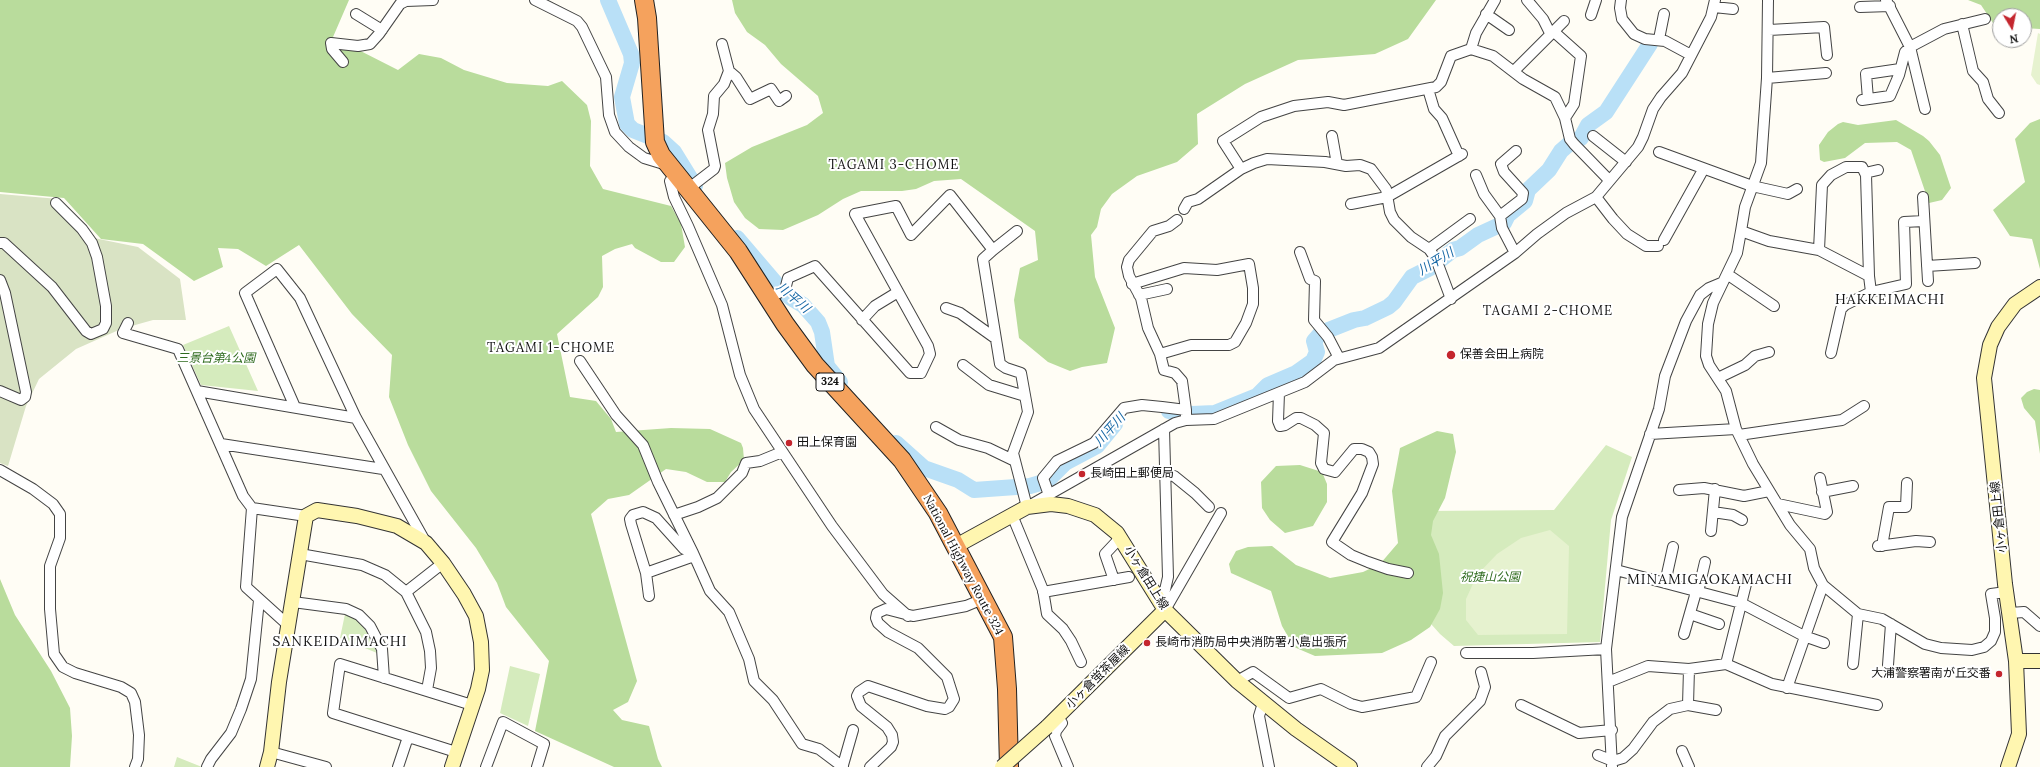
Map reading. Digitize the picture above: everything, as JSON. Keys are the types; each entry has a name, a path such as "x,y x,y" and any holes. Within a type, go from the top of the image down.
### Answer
{"highway":[{"name":"National Highway Route 324","path":"644,0 647,18 655,142 671,170 738,251 768,298 815,365 911,471 938,513 1003,637 1007,689 1009,767"}],"main road":[{"name":"小ヶ倉田上線","path":"2008,767 2019,734 2016,661 2006,592 1984,378 1990,345 2004,316 2015,304 2040,286"},
{"name":"小ヶ倉田上線","path":"956,546 1027,507 1052,504 1084,510 1102,520 1120,538 1162,605 1237,681 1263,703 1350,767"},
{"path":"267,767 271,752 279,682 306,516 317,510 376,520 397,526 426,543 443,563 464,594 476,616 482,642 480,680 452,767"},
{"name":"小ヶ倉蛍茶屋線","path":"1002,767 1058,717 1162,605"},
{"path":"2016,661 2040,661"}],"street":[{"path":"343,62 332,49 331,43 367,45 374,41 396,9 404,1 433,0"},
{"path":"535,0 577,21 582,27 606,77 609,115 615,132 628,147 644,158 671,170 670,181 674,197 722,305 740,375 754,408 832,526 882,594 908,616"},
{"path":"1471,49 1486,14 1495,0"},
{"path":"1527,0 1552,32 1581,56 1574,104 1566,118"},
{"path":"1591,15 1596,0"},
{"path":"1621,0 1620,8 1622,19 1634,34 1645,39 1659,39 1691,55"},
{"path":"1768,0 1767,78 1761,163 1745,208 1737,253 1712,303 1706,348 1709,365 1718,378 1730,403 1737,432 1752,464 1790,525 1810,549 1814,568 1823,585 1858,614 1882,619 1925,644 1941,648 1979,649 1991,641 1995,632 1995,618 1991,594 2006,592"},
{"path":"1049,495 1043,478 1057,461 1094,443 1124,408 1142,405 1186,415 1214,419 1305,382 1329,363 1340,358 1379,348 1516,253 1537,234 1566,213 1596,197 1626,162 1644,137 1653,109 1660,97 1682,73 1711,17 1714,3 1733,10"},
{"path":"1860,7 1888,3 1910,47 1925,109"},
{"path":"356,14 382,30"},
{"path":"1486,14 1509,30"},
{"path":"1659,39 1664,14"},
{"path":"1900,69 1866,74 1865,100 1890,96 1900,69 1905,52 1910,47 1944,29 1985,18"},
{"path":"1514,71 1564,21"},
{"path":"1962,24 1973,71 1983,82 1988,99 1999,113"},
{"path":"1768,30 1824,27 1827,55"},
{"path":"688,189 714,170 715,166 708,130 713,114 714,96 724,84 729,72 722,44"},
{"path":"1241,169 1223,141 1261,117 1294,106 1328,102 1344,105 1436,87 1441,82 1451,56 1471,49 1493,56 1524,79 1555,97 1560,110 1566,118 1572,142 1609,180"},
{"path":"729,72 736,77 750,99 770,89 779,101 786,96"},
{"path":"1767,78 1826,73"},
{"path":"1352,204 1387,197 1460,155 1442,118 1434,109 1428,89"},
{"path":"1332,136 1337,164"},
{"path":"1599,136 1626,162"},
{"path":"1501,222 1522,199 1522,193 1504,172 1501,164 1516,151"},
{"path":"1659,152 1703,170 1752,186 1788,194 1797,189"},
{"path":"1184,209 1188,202 1198,199 1241,169 1254,162 1267,160 1337,164 1346,166 1360,165 1371,169 1386,189 1390,212 1394,220 1411,237 1429,249 1438,263 1451,298"},
{"path":"1819,250 1822,185 1831,175 1846,167 1862,167 1865,173 1871,292"},
{"path":"1596,197 1627,234 1646,246 1661,243 1703,170"},
{"path":"1865,173 1878,170"},
{"path":"1476,175 1484,194 1501,222 1516,253"},
{"path":"768,298 785,290 788,278 815,266 910,373 921,372 930,354 855,214 896,206 911,235 950,195 993,250"},
{"path":"1923,197 1928,281"},
{"path":"0,243 4,243 52,287 86,331 91,334 103,329 106,323 106,306 97,257 92,243 82,229 56,203"},
{"path":"1429,249 1470,219"},
{"path":"1177,220 1169,226 1153,231 1129,260 1127,267 1132,284 1139,295 1148,328 1160,354 1164,370 1175,373 1182,381 1186,415"},
{"path":"1831,353 1841,310 1845,306 1871,292 1906,284 1904,222 1924,221"},
{"path":"1017,231 983,259 1000,364 1006,368 1021,373 1028,412 1013,453 1027,507 1186,415"},
{"path":"1741,231 1768,241 1819,250 1869,276"},
{"path":"1300,252 1310,279 1315,281 1314,320 1328,337 1340,358"},
{"path":"1927,266 1975,263"},
{"path":"1132,284 1184,268 1217,270 1249,264 1253,288 1253,304 1246,323 1235,342 1229,345 1191,345 1160,354"},
{"path":"295,407 245,293 277,269 300,298 356,418 426,543"},
{"path":"1727,274 1774,306"},
{"path":"0,280 5,293 26,392 25,397 21,400 0,391"},
{"path":"1612,764 1612,730 1606,649 1616,570 1618,533 1622,517 1659,409 1666,376 1686,321 1700,295 1709,288 1721,283"},
{"path":"1139,295 1167,289"},
{"path":"862,320 875,306 898,292"},
{"path":"946,308 960,313 996,338"},
{"path":"128,323 123,332 178,349 243,496 252,508 246,587 288,625"},
{"path":"1718,378 1745,365 1755,356 1769,352"},
{"path":"580,361 616,415 643,445 658,482 710,591 728,612 749,659 754,681 773,700 802,744 820,749 843,766 854,730"},
{"path":"964,365 988,385 1025,396"},
{"path":"197,391 356,418"},
{"path":"1279,393 1278,421 1280,426 1285,425 1296,418 1301,418 1315,425 1324,433 1322,463 1324,469 1335,472 1354,449 1362,449 1369,452 1372,458 1373,464 1362,493 1332,542 1351,555 1368,562 1388,569 1408,573"},
{"path":"1650,434 1737,432 1842,420 1864,406"},
{"path":"936,427 959,440 988,448 1015,461"},
{"path":"1162,605 1168,577 1164,428"},
{"path":"221,444 383,468"},
{"path":"674,515 698,507 717,498 742,473 746,463 760,461 782,452"},
{"path":"0,470 33,489 53,504 60,514 60,538 50,566 50,609 54,654 63,667 75,673 121,687 132,693 136,706 139,736 138,759 136,767"},
{"path":"1165,474 1174,476 1209,507"},
{"path":"1778,504 1825,514 1827,512 1820,478"},
{"path":"1907,483 1906,507 1889,507 1880,546 1916,541 1930,542"},
{"path":"1822,492 1853,486"},
{"path":"1679,490 1704,488 1744,496 1769,491"},
{"path":"1711,531 1715,490"},
{"path":"252,508 306,516"},
{"path":"1712,512 1733,516 1742,520"},
{"path":"649,596 646,573 630,519 638,513 648,513 656,518 684,548 693,555"},
{"path":"1162,605 1178,590 1221,513"},
{"path":"1012,515 1043,592 1048,614 1067,635 1081,662"},
{"path":"1114,580 1105,554 1120,538"},
{"path":"1665,583 1673,547"},
{"path":"300,554 362,565 385,575 406,592 427,638 431,668 428,690"},
{"path":"646,573 693,555"},
{"path":"1684,634 1697,592 1704,562"},
{"path":"406,592 443,563"},
{"path":"1616,570 1741,603 1804,636 1824,643"},
{"path":"1043,592 1129,577"},
{"path":"1726,664 1747,580"},
{"path":"1787,688 1823,585"},
{"path":"870,767 891,747 893,742 892,735 887,727 861,706 857,696 859,692 868,686 927,706 945,709 949,707 954,699 947,677 918,648 888,632 878,623 876,618 877,613 883,609 913,616 966,606 983,599"},
{"path":"207,767 211,759 231,733 251,679 259,600"},
{"path":"293,602 346,609 359,615 370,626 382,649 384,678"},
{"path":"2010,613 2024,612 2040,626"},
{"path":"1690,614 1719,624"},
{"path":"1853,664 1858,614"},
{"path":"1888,665 1891,624"},
{"path":"1466,653 1534,653 1606,649"},
{"path":"1237,681 1253,672 1289,698 1320,690 1351,704 1362,707 1416,697 1431,662"},
{"path":"456,752 333,713 340,664 428,690 472,705"},
{"path":"1608,682 1648,666 1689,669 1726,664 1772,684 1877,705"},
{"path":"1688,705 1689,669"},
{"path":"1427,767 1436,756 1445,736 1480,701 1485,688 1481,672"},
{"path":"1263,703 1259,716 1268,767"},
{"path":"1521,705 1579,733 1612,730"},
{"path":"1612,764 1629,754 1660,715 1670,709 1688,705 1716,710"},
{"path":"1058,717 1062,723 1056,731 1056,736 1068,767"},
{"path":"486,767 503,722 544,744 537,767"},
{"path":"398,767 408,737"},
{"path":"1682,751 1689,767"},
{"path":"271,752 326,767"},
{"path":"1598,755 1612,764"}],"green space":[{"path":"0,0 349,0 333,37 398,70 419,54 441,58 464,70 507,83 548,86 562,81 587,105 591,121 590,166 603,189 671,206 681,224 685,247 674,262 661,262 635,248 632,244 615,249 602,256 603,287 598,297 557,334 570,397 596,401 611,419 616,432 671,428 710,429 741,443 743,448 744,460 731,472 725,482 707,482 686,472 666,469 629,495 608,499 591,514 637,681 628,702 613,710 622,720 649,726 658,759 662,767 614,767 535,731 549,661 506,607 497,583 476,548 431,491 408,445 389,397 392,355 352,314 299,245 266,266 238,249 218,248 223,267 194,281 143,244 101,239 64,198 0,192"},
{"path":"732,0 1436,0 1408,39 1375,54 1298,60 1245,84 1197,114 1198,144 1177,162 1137,176 1112,194 1101,209 1097,227 1091,235 1095,277 1115,328 1107,363 1082,367 1070,371 1048,362 1019,338 1014,300 1020,268 1038,260 1035,231 961,179 934,181 916,189 902,191 861,191 843,199 818,215 783,230 759,229 745,218 734,202 727,178 725,163 752,147 807,125 823,113 818,96 781,64 765,45 747,32 735,13"},
{"path":"1968,0 2040,0 2040,29 2032,28 2032,8 1992,8 1992,22 1981,5"},
{"path":"2038,33 2040,34 2040,85 2037,84 2031,75"},
{"path":"2040,119 2040,269 2032,239 2010,236 1993,210 2025,182 2015,139 2030,123"},
{"path":"1896,120 1923,136 1940,155 1951,188 1942,200 1929,203 1911,150 1897,142 1865,143 1845,158 1824,162 1820,160 1819,145 1828,132 1838,124 1843,122 1858,125"},
{"path":"0,194 59,199 94,238 138,247 180,279 186,320 153,320 121,329 76,349 39,379 26,406 8,466 0,463"},
{"name":"三景台第4公園","path":"229,326 258,391 201,385 183,345"},
{"path":"2034,389 2040,390 2040,454 2035,421 2024,408 2021,398 2027,392"},
{"path":"1437,431 1453,434 1456,452 1445,498 1433,521 1431,535 1439,554 1443,593 1440,609 1430,627 1411,640 1382,653 1315,656 1294,647 1282,626 1271,591 1231,573 1229,564 1236,551 1248,547 1272,546 1296,565 1330,578 1363,572 1380,564 1398,543 1392,491 1400,448"},
{"name":"祝捷山公園","path":"1606,445 1632,457 1611,520 1600,642 1454,646 1440,634 1414,605 1424,511 1554,510"},
{"path":"1300,465 1322,472 1327,484 1327,502 1313,526 1285,533 1270,520 1262,508 1261,482 1276,466"},
{"path":"1550,530 1569,546 1567,634 1478,635 1466,620 1466,599 1477,575 1497,554 1521,538"},
{"path":"0,579 15,615 51,671 70,708 72,736 70,767 0,767"},
{"path":"345,614 357,619 361,623 371,639 377,653 340,638"},
{"path":"510,666 540,674 528,726 500,713"},
{"path":"177,757 202,767 174,767"}],"waterway":[{"name":"川平川","path":"608,0 631,54 632,63 622,97 627,124 633,130 663,142 674,152 695,186"},
{"name":"川平川","path":"1169,411 1192,414 1215,413 1257,396 1268,385 1296,373 1313,361 1317,352 1314,341 1321,333 1354,320 1365,318 1388,307 1394,302 1412,277 1430,268 1453,250 1460,248 1478,235 1504,223 1508,215 1525,201 1528,190 1549,170 1561,151 1569,144 1581,138 1588,125 1606,112 1650,44"},
{"name":"川平川","path":"737,238 778,286 791,298 803,305 818,322 822,332 827,366 840,382"},
{"name":"川平川","path":"896,443 924,468 958,480 974,490 1030,486 1047,481 1065,463 1097,446 1115,424"}],"place":[{"name":"保善会田上病院","path":"1451,355"},
{"name":"田上保育園","path":"789,443"},
{"name":"長崎田上郵便局","path":"1082,474"},
{"name":"長崎市消防局中央消防署小島出張所","path":"1147,643"},
{"name":"大浦警察署南が丘交番","path":"1999,674"}],"district":[{"name":"TAGAMI 3-CHOME","path":"894,165"},
{"name":"HAKKEIMACHI","path":"1890,300"},
{"name":"TAGAMI 2-CHOME","path":"1548,311"},
{"name":"TAGAMI 1-CHOME","path":"551,348"},
{"name":"MINAMIGAOKAMACHI","path":"1710,580"},
{"name":"SANKEIDAIMACHI","path":"340,642"}]}
